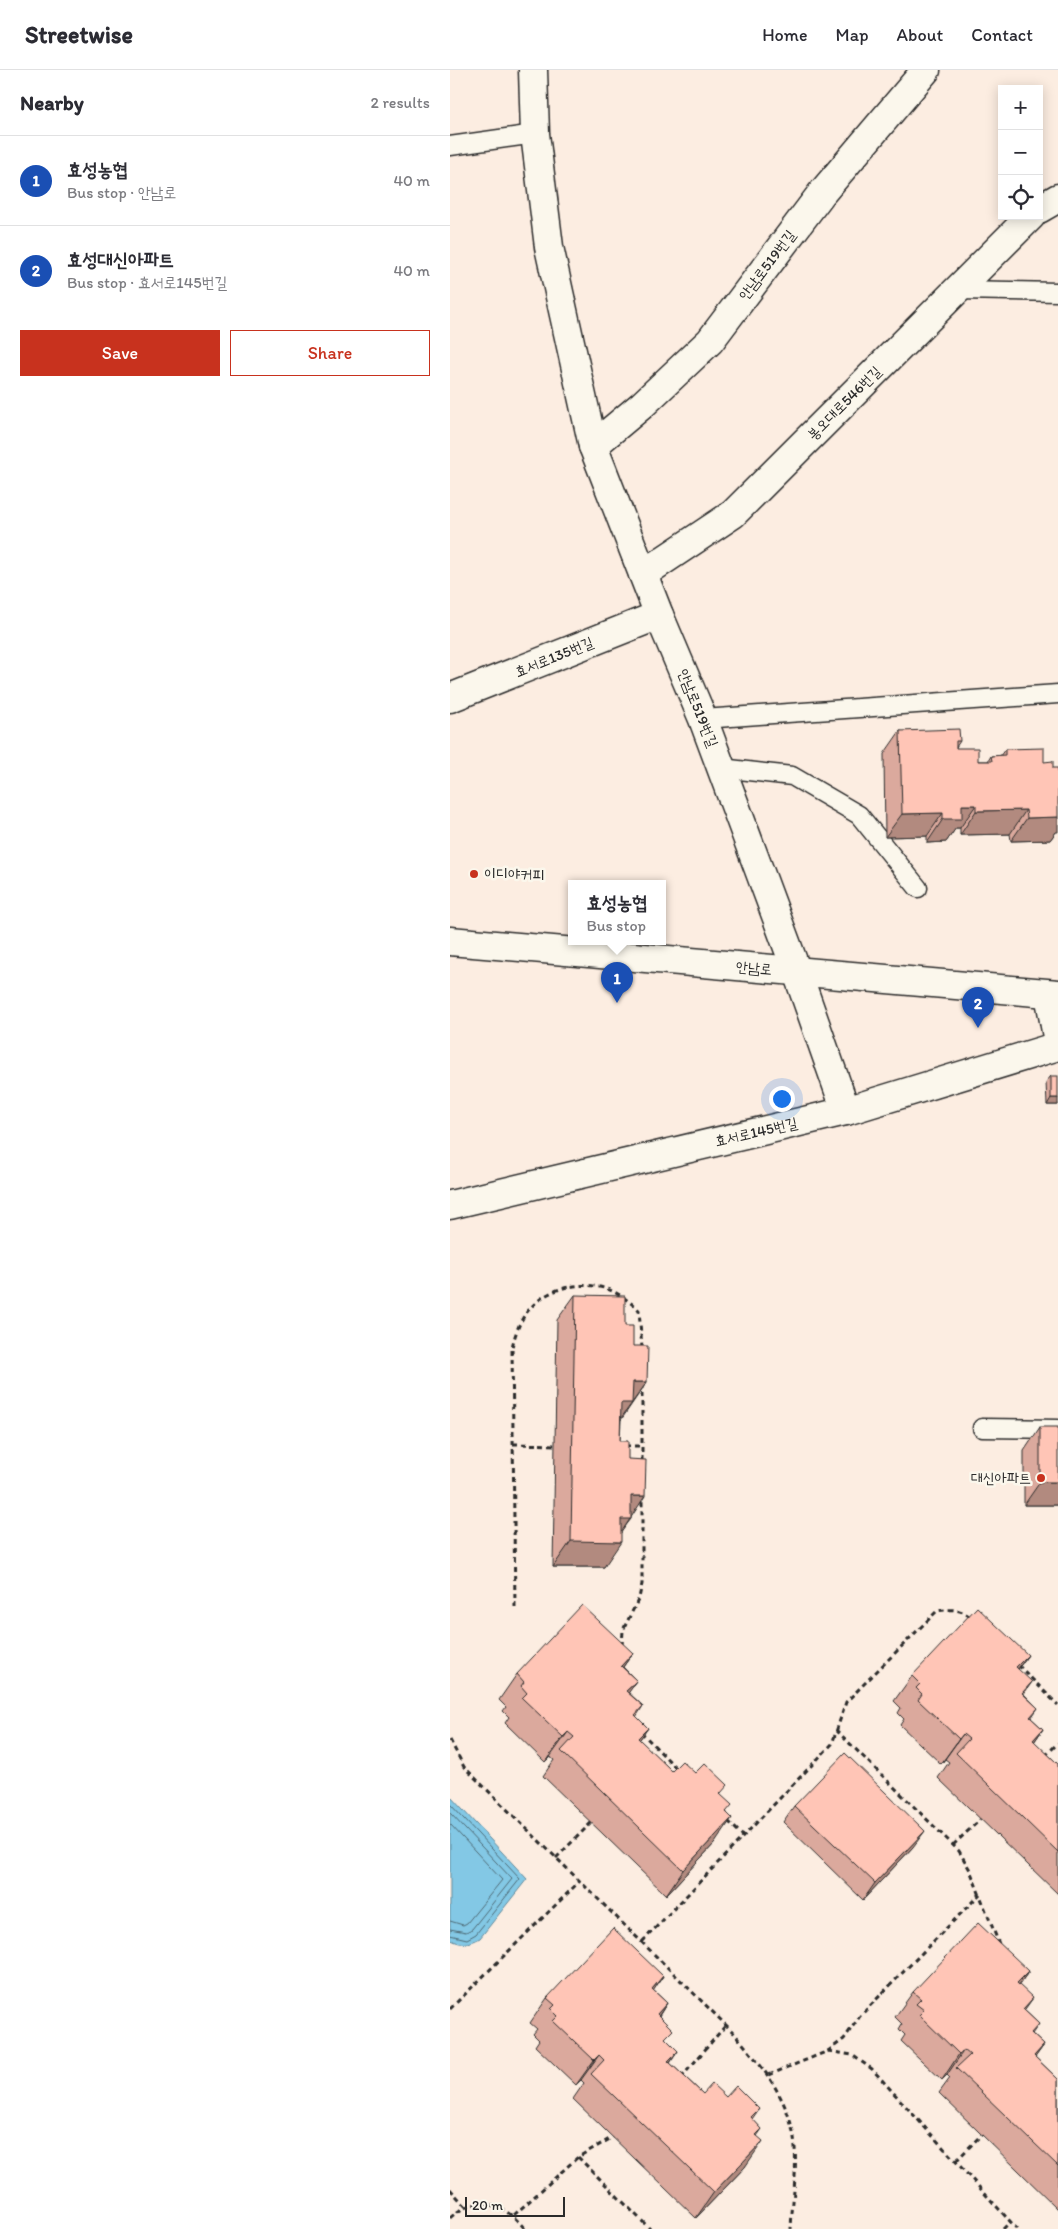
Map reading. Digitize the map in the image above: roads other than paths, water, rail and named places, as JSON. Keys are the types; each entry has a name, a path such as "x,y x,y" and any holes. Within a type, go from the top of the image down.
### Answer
{"street":[{"name":"안남로519번길","path":"533,70 535,134 549,247 593,446 659,615 703,719 797,972 846,1111"},
{"name":"안남로519번길","path":"593,446 642,405 710,341 821,194 926,70"},
{"path":"1043,207 1058,198"},
{"name":"봉오대로546번길","path":"643,574 733,514 1027,220"},
{"name":"효서로135번길","path":"450,698 659,615"},
{"name":"안남로","path":"450,941 1054,994"},
{"name":"효서로145번길","path":"450,1205 846,1111 1058,1044 1054,994"}],"lane":[{"path":"450,146 535,134"},
{"path":"957,290 1058,292"},
{"path":"703,719 1058,694"},
{"path":"721,768 792,776 858,816 918,888"},
{"path":"982,1428 1058,1429"}],"water":[{"path":"450,1796 527,1879 480,1938 465,1943 458,1943 450,1939"}],"place":[{"name":"이디야커피","path":"474,874"},
{"name":"효성농협","path":"617,1003"},
{"name":"효성대신아파트","path":"978,1028"},
{"name":"대신아파트","path":"1041,1478"}]}
